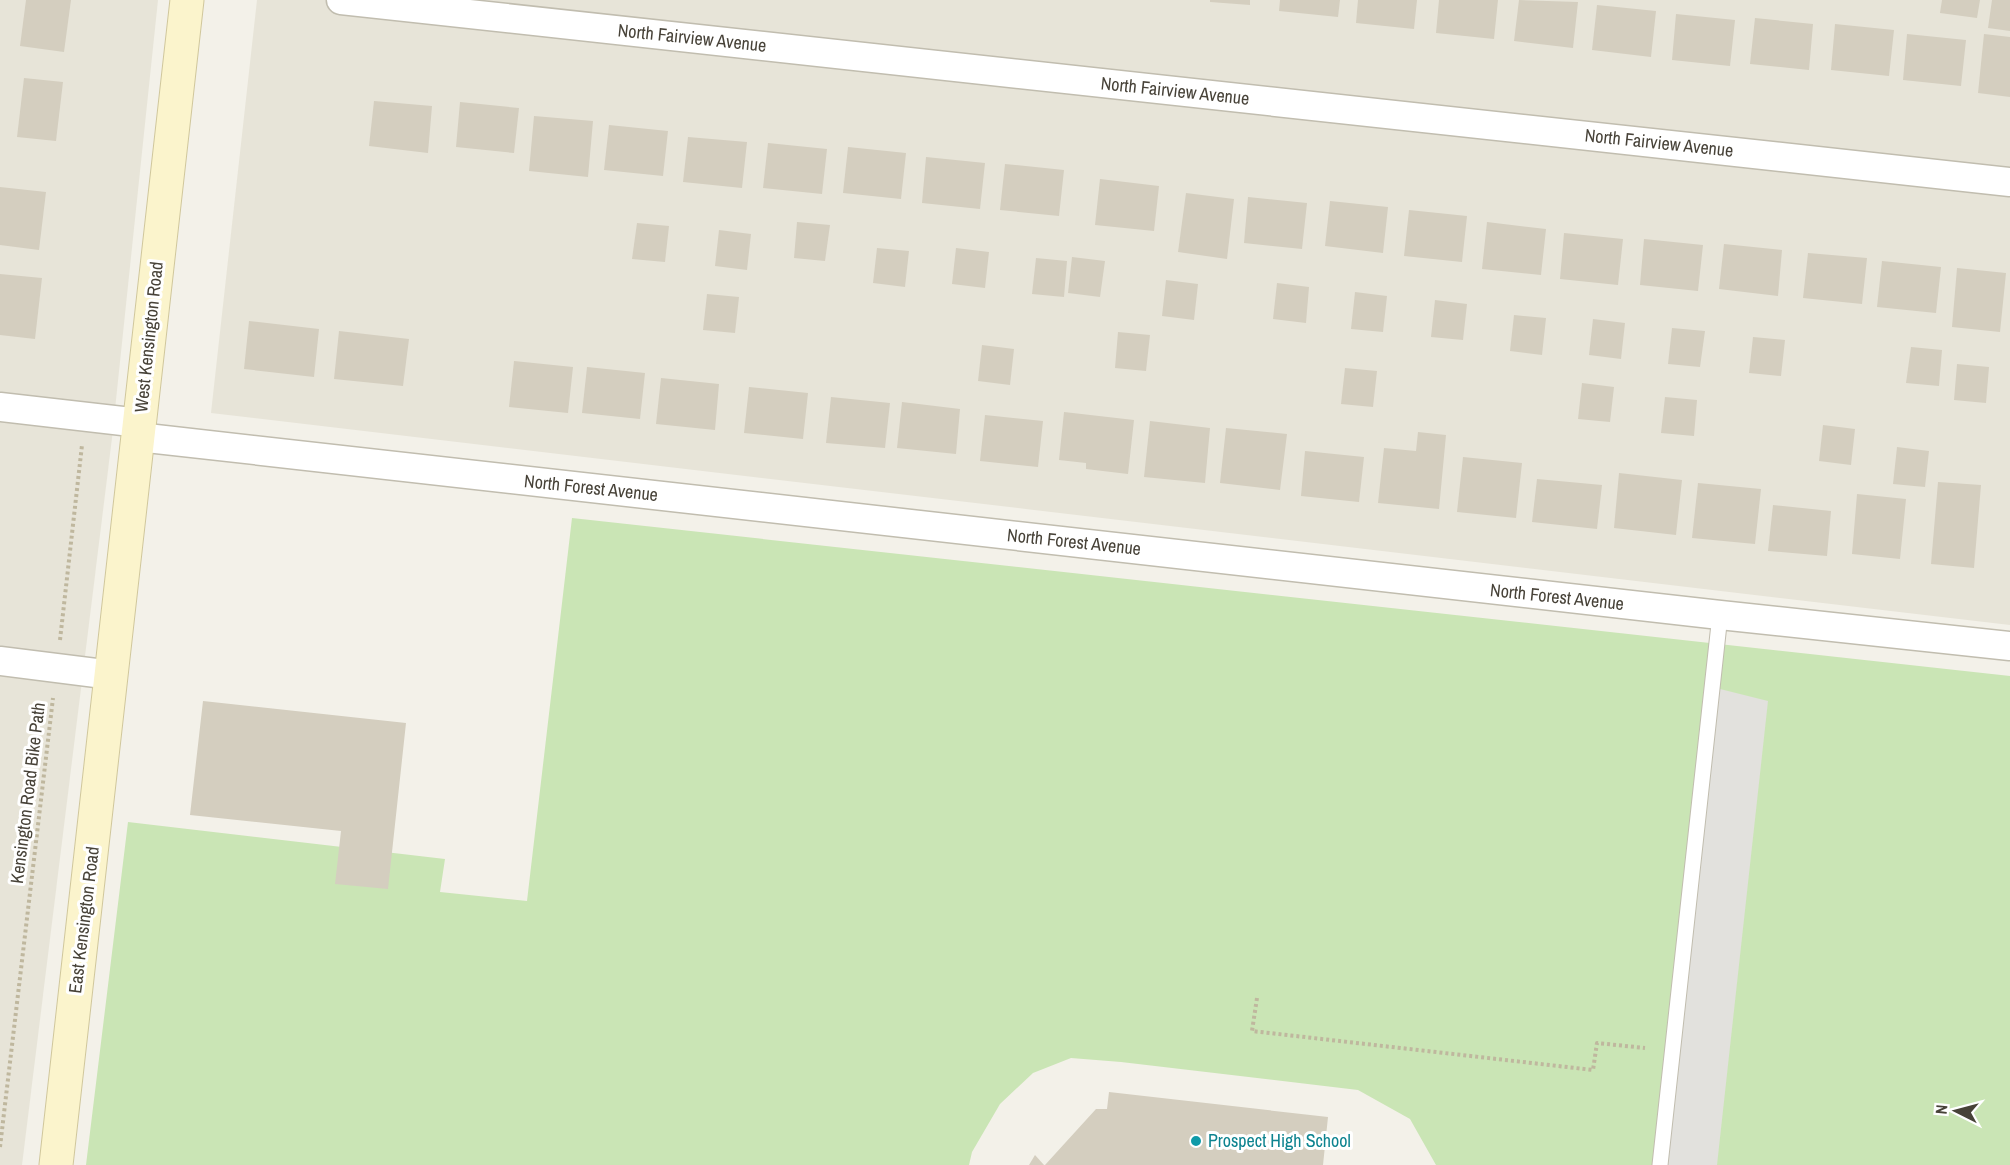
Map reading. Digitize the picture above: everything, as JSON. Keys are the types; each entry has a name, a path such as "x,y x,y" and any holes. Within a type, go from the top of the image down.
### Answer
{"main road":[{"name":"West Kensington Road","path":"112,675 187,0"},
{"name":"East Kensington Road","path":"56,1165 112,675"}],"street":[{"name":"North Fairview Avenue","path":"341,0 2010,182"},
{"name":"North Forest Avenue","path":"0,407 139,430 1720,615 2010,645"},
{"path":"0,661 112,675"}],"lane":[{"path":"1660,1165 1720,615"}],"path":[{"name":"Kensington Road Bike Path","path":"0,1147 83,442"},
{"path":"1257,998 1252,1031 1593,1070 1597,1043 1645,1048"}],"shaded area":[{"path":"0,0 158,0 112,438 22,1165 0,1165"},
{"path":"257,0 2010,0 2010,625 211,413"},
{"path":"1712,687 1768,701 1717,1165 1660,1165"}],"green space":[{"path":"572,518 2010,676 2010,1165 1436,1165 1410,1119 1358,1090 1071,1058 1033,1073 1000,1104 972,1152 969,1165 86,1165 128,822 445,859 440,892 527,901"}],"building":[{"path":"26,0 71,0 64,52 20,46"},
{"path":"1210,0 1250,0 1250,5 1210,2"},
{"path":"1280,0 1340,0 1338,17 1279,11"},
{"path":"1358,0 1417,0 1414,29 1356,23"},
{"path":"1439,0 1498,0 1494,39 1436,33"},
{"path":"1519,0 1578,2 1573,48 1514,41"},
{"path":"1942,0 1980,0 1977,18 1940,13"},
{"path":"1992,0 2010,0 2010,31 1988,28"},
{"path":"1597,5 1656,11 1651,57 1592,50"},
{"path":"1676,14 1735,20 1730,66 1672,60"},
{"path":"1755,18 1813,24 1809,70 1750,64"},
{"path":"1835,24 1894,30 1889,76 1831,70"},
{"path":"1907,34 1966,40 1961,86 1903,80"},
{"path":"1984,34 2010,37 2010,97 1978,93"},
{"path":"24,78 63,82 56,141 17,137"},
{"path":"374,101 432,106 428,153 369,146"},
{"path":"460,102 519,108 514,153 456,147"},
{"path":"534,116 593,121 588,177 529,171"},
{"path":"609,125 668,131 663,176 604,170"},
{"path":"688,137 747,142 742,188 683,182"},
{"path":"768,143 827,149 822,194 763,188"},
{"path":"848,147 906,153 901,199 843,193"},
{"path":"926,157 985,163 980,209 922,203"},
{"path":"1005,164 1064,170 1059,216 1000,210"},
{"path":"1100,179 1159,186 1154,231 1095,225"},
{"path":"0,187 46,192 39,250 0,245"},
{"path":"1186,193 1234,199 1227,259 1178,252"},
{"path":"1248,197 1307,203 1302,249 1244,243"},
{"path":"1330,201 1388,207 1383,253 1325,246"},
{"path":"1409,210 1467,216 1462,262 1404,256"},
{"path":"797,222 830,225 825,261 794,258"},
{"path":"1487,222 1546,229 1541,275 1482,269"},
{"path":"637,223 669,226 665,262 632,259"},
{"path":"719,230 751,234 747,270 715,266"},
{"path":"1564,233 1623,239 1618,285 1560,279"},
{"path":"1644,239 1703,245 1698,291 1640,285"},
{"path":"1724,244 1782,250 1778,296 1719,289"},
{"path":"877,248 909,251 905,287 873,283"},
{"path":"956,248 989,252 985,288 952,284"},
{"path":"1808,253 1867,258 1862,304 1803,298"},
{"path":"1072,257 1105,261 1100,297 1068,293"},
{"path":"1036,258 1067,261 1064,297 1032,294"},
{"path":"1882,261 1941,267 1936,313 1877,307"},
{"path":"1957,268 2006,273 2000,332 1952,327"},
{"path":"0,274 42,278 35,339 0,335"},
{"path":"1166,280 1198,284 1194,320 1162,316"},
{"path":"1277,283 1309,287 1306,323 1273,319"},
{"path":"1355,292 1387,296 1383,332 1351,329"},
{"path":"707,294 739,297 735,333 703,330"},
{"path":"1435,300 1467,304 1463,340 1431,337"},
{"path":"1514,315 1546,318 1542,355 1510,351"},
{"path":"1593,319 1625,323 1621,359 1589,355"},
{"path":"249,321 319,329 314,377 244,369"},
{"path":"1672,328 1705,331 1700,367 1668,364"},
{"path":"339,331 409,339 403,386 334,379"},
{"path":"1118,332 1150,335 1146,371 1115,368"},
{"path":"1753,337 1785,340 1781,376 1749,373"},
{"path":"982,345 1014,349 1010,385 978,381"},
{"path":"1911,347 1942,350 1939,386 1906,383"},
{"path":"514,361 573,367 568,413 509,407"},
{"path":"1957,364 1989,367 1986,403 1954,400"},
{"path":"587,367 645,373 640,419 582,413"},
{"path":"1345,368 1377,371 1373,407 1341,404"},
{"path":"661,378 719,384 715,430 656,424"},
{"path":"1582,383 1614,387 1610,422 1578,419"},
{"path":"749,387 808,393 803,439 744,433"},
{"path":"831,397 890,403 885,448 826,443"},
{"path":"1665,397 1697,400 1694,436 1661,433"},
{"path":"902,402 960,409 956,454 897,448"},
{"path":"1064,412 1134,420 1128,474 1086,469 1086,463 1059,460"},
{"path":"985,415 1043,421 1038,467 980,461"},
{"path":"1150,421 1210,428 1205,483 1144,477"},
{"path":"1823,425 1855,429 1851,465 1819,461"},
{"path":"1226,428 1287,434 1280,490 1220,483"},
{"path":"1418,432 1446,435 1439,509 1378,503 1384,448 1416,451"},
{"path":"1897,447 1929,451 1925,487 1893,484"},
{"path":"1305,451 1364,457 1359,502 1301,496"},
{"path":"1463,457 1522,463 1516,518 1457,512"},
{"path":"1619,473 1682,480 1676,535 1614,528"},
{"path":"1537,479 1602,485 1597,529 1532,522"},
{"path":"1938,482 1981,485 1974,568 1931,564"},
{"path":"1698,483 1761,489 1755,544 1692,538"},
{"path":"1857,494 1906,499 1900,559 1852,554"},
{"path":"1773,505 1831,511 1827,556 1768,551"},
{"path":"203,701 406,723 388,889 335,884 341,831 190,815"},
{"name":"Prospect High School","path":"1109,1092 1328,1117 1323,1165 1045,1165 1096,1109 1107,1109"},
{"path":"1035,1155 1044,1165 1029,1165"}],"place":[{"name":"Prospect High School","path":"1196,1141"}]}
